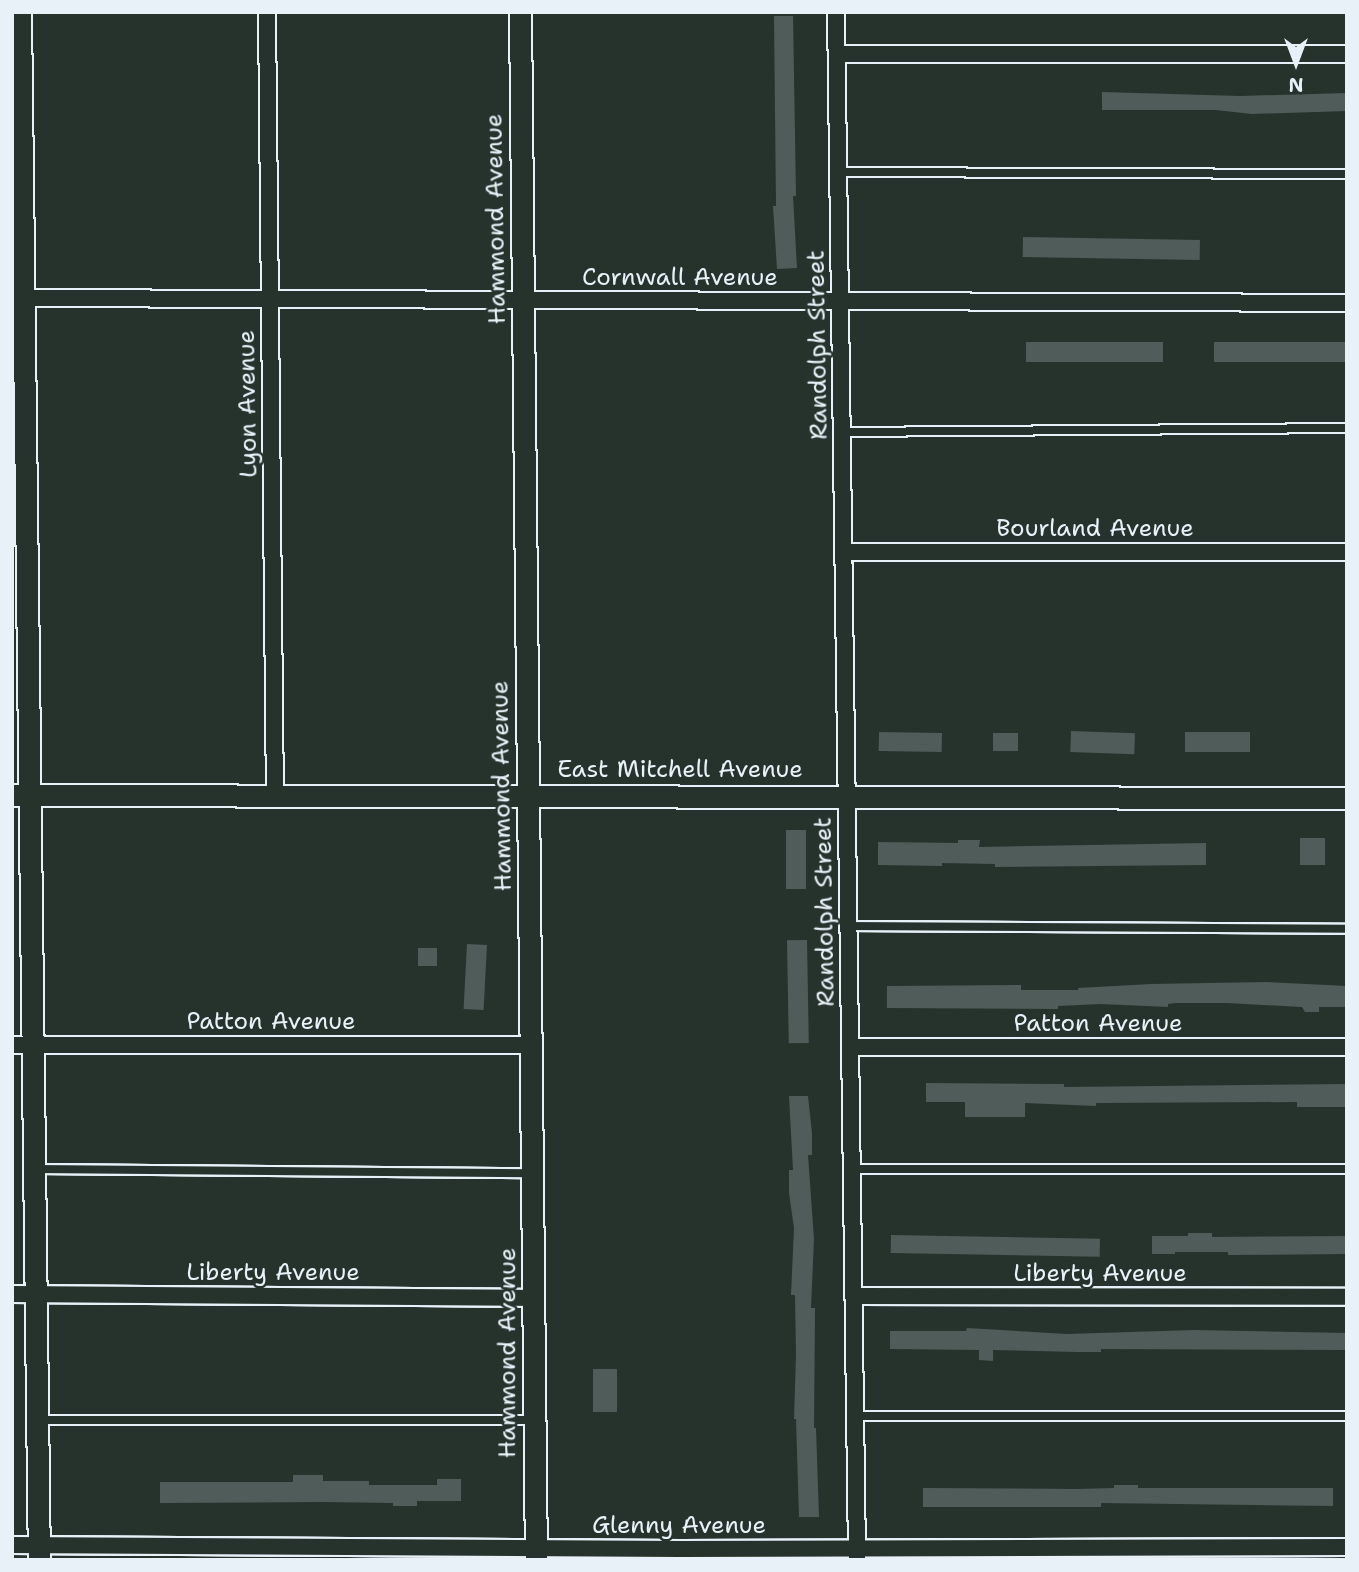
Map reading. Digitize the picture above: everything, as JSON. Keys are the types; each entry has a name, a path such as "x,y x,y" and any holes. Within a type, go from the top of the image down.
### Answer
{"street":[{"path":"20,12 23,1045 36,1169 39,1552"},
{"name":"Lyon Avenue","path":"267,12 275,796"},
{"name":"Hammond Avenue","path":"520,12 536,1554"},
{"name":"Randolph Street","path":"836,12 857,1554"},
{"path":"836,54 1347,54"},
{"name":"Cornwall Avenue","path":"19,298 1347,303"},
{"name":"Bourland Avenue","path":"843,552 1347,552"},
{"name":"East Mitchell Avenue","path":"22,795 1347,798"},
{"name":"Patton Avenue","path":"23,1045 531,1045"},
{"name":"Patton Avenue","path":"850,1047 1347,1047"},
{"name":"Liberty Avenue","path":"12,1294 533,1297"},
{"name":"Liberty Avenue","path":"853,1296 1347,1297"},
{"name":"Glenny Avenue","path":"12,1545 39,1552 680,1555 1130,1554 1347,1547"}],"lane":[{"path":"838,172 1347,174"},
{"path":"842,432 1347,428"},
{"path":"848,926 1347,929"},
{"path":"36,1169 533,1174"},
{"path":"851,1169 1347,1170"},
{"path":"855,1416 1347,1416"},
{"path":"38,1420 535,1420"}],"building":[{"path":"774,16 793,16 796,196 793,196 797,268 777,269 773,206 776,206"},
{"path":"1102,92 1240,96 1347,93 1347,111 1252,114 1216,110 1102,110"},
{"path":"1023,237 1200,240 1200,260 1023,257"},
{"path":"1026,342 1163,342 1163,362 1026,362"},
{"path":"1214,342 1347,342 1347,362 1214,362"},
{"path":"1071,731 1135,733 1134,754 1070,752"},
{"path":"879,732 942,733 942,752 879,751"},
{"path":"1185,732 1250,732 1250,752 1185,752"},
{"path":"993,733 1018,733 1018,751 993,751"},
{"path":"786,830 806,830 806,889 786,889"},
{"path":"1300,838 1325,838 1325,865 1300,865"},
{"path":"958,840 980,840 979,847 1206,843 1206,865 878,865 878,842 958,843"},
{"path":"787,940 807,940 809,1043 789,1043"},
{"path":"467,944 487,945 484,1010 464,1009"},
{"path":"418,948 437,948 437,966 418,966"},
{"path":"1266,982 1347,986 1347,1007 1319,1007 1319,1012 1305,1012 1302,1007 1227,1003 1176,1003 1168,1004 1168,1007 1101,1004 1058,1006 1058,1009 887,1008 887,986 1021,985 1021,990 1078,990 1151,984"},
{"path":"926,1083 1064,1084 1064,1087 1347,1084 1347,1107 1297,1107 1297,1102 1096,1103 1096,1106 1025,1103 1025,1117 965,1117 965,1102 926,1102"},
{"path":"789,1096 808,1096 812,1133 812,1155 808,1155 814,1239 811,1308 815,1308 814,1428 819,1517 799,1517 794,1419 795,1295 791,1295 794,1228 789,1193 789,1170 793,1170"},
{"path":"1188,1233 1212,1233 1212,1237 1347,1236 1347,1254 1152,1254 1152,1236 1188,1236"},
{"path":"891,1235 1100,1239 1100,1257 891,1253"},
{"path":"967,1328 1067,1334 1194,1330 1347,1333 1347,1350 993,1350 993,1361 979,1360 979,1350 890,1349 890,1331 966,1331"},
{"path":"593,1369 617,1369 617,1412 593,1412"},
{"path":"293,1475 323,1475 323,1481 369,1481 369,1485 437,1485 437,1479 461,1479 461,1501 417,1501 417,1506 323,1502 160,1503 160,1482 293,1482"},
{"path":"1114,1485 1138,1485 1138,1488 1333,1488 1333,1506 1101,1503 1101,1507 923,1507 923,1488 1077,1489 1114,1488"}]}
